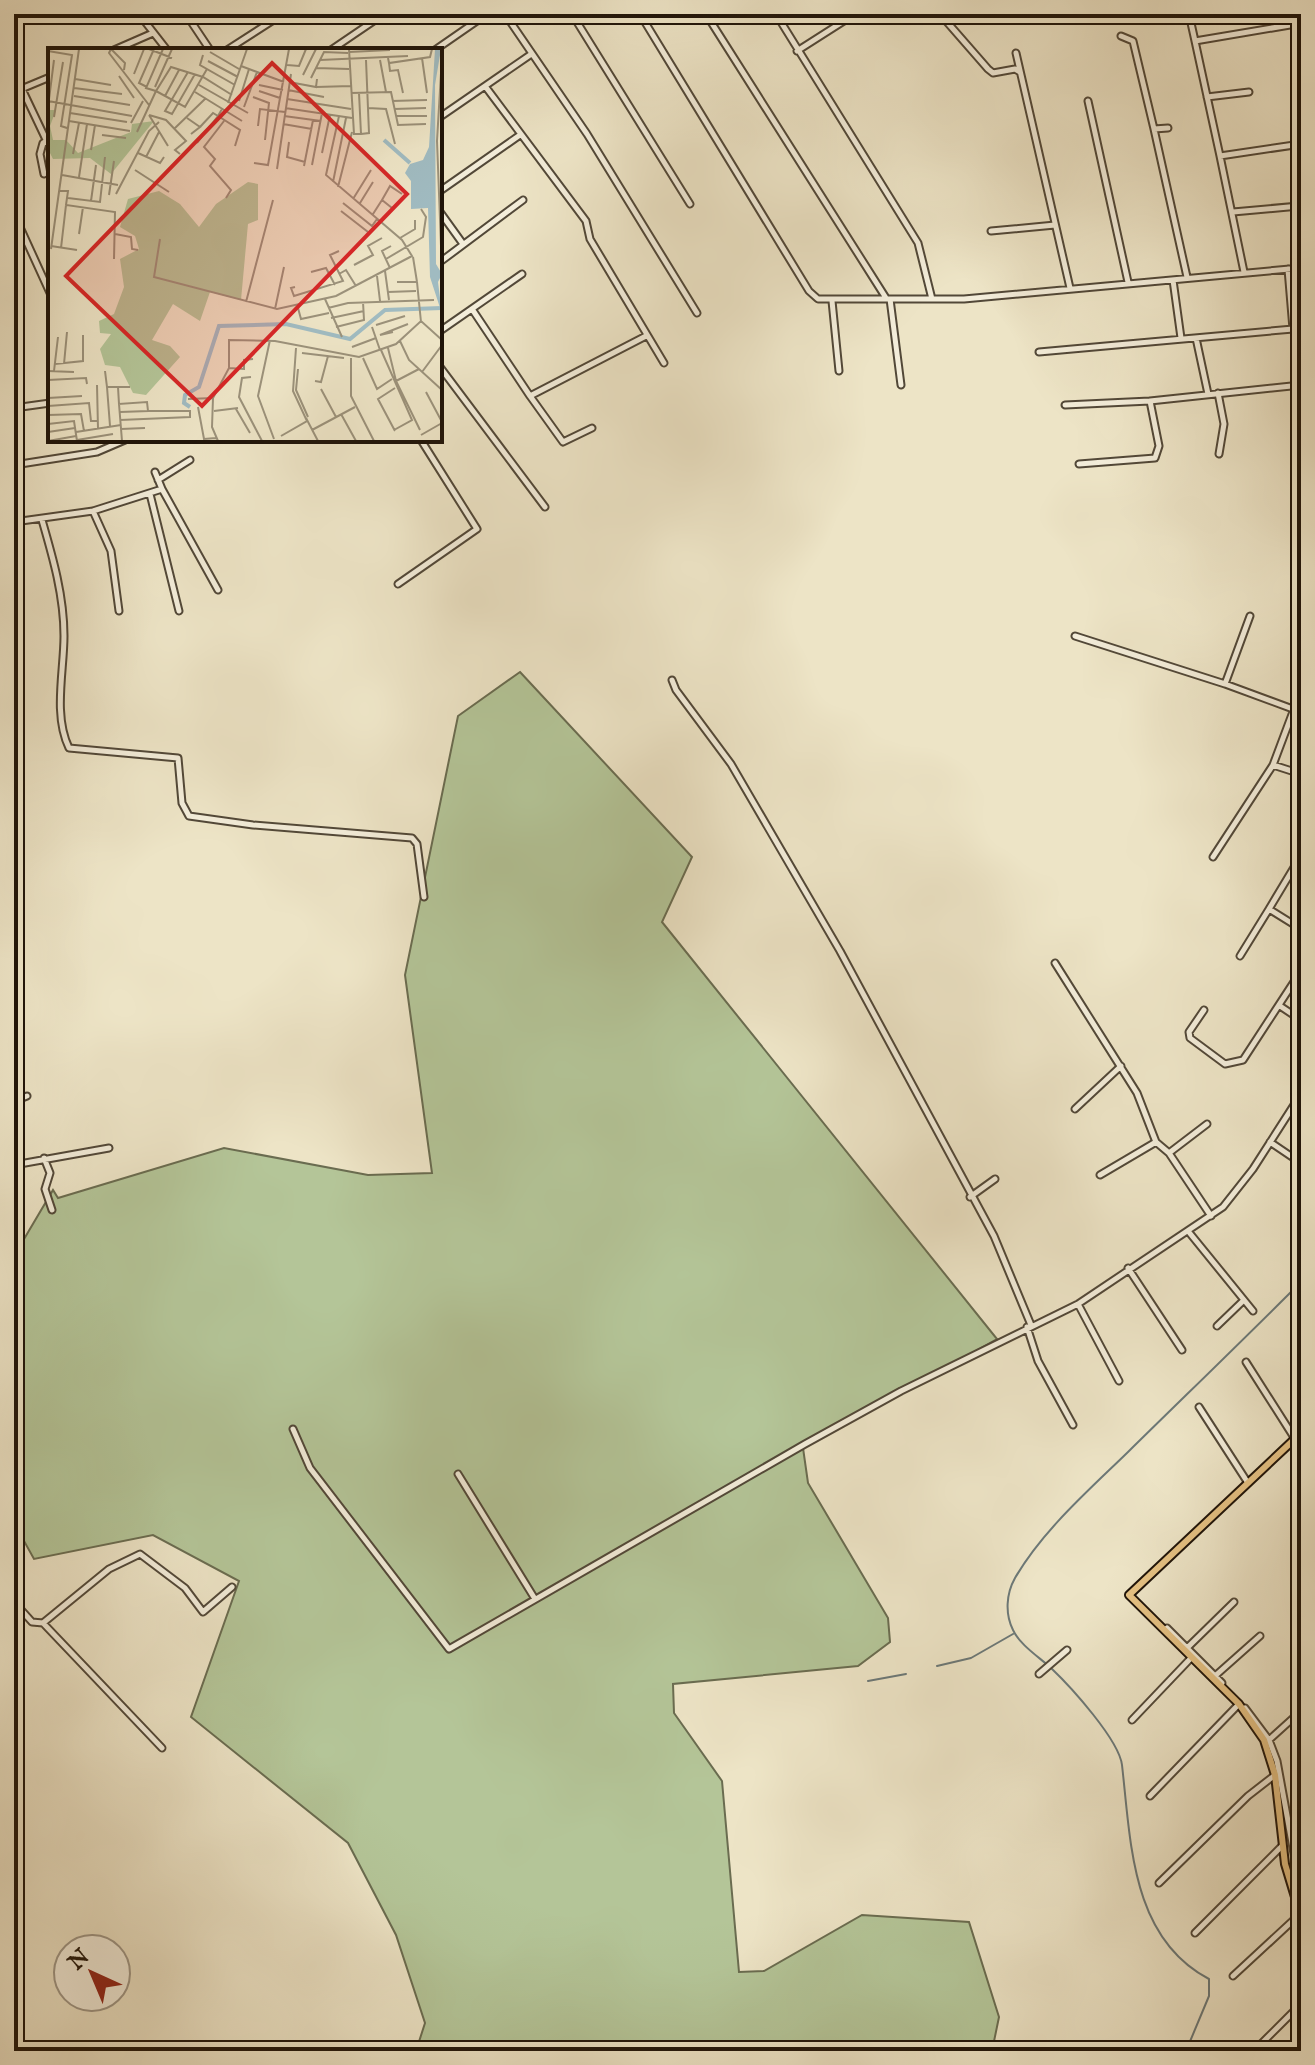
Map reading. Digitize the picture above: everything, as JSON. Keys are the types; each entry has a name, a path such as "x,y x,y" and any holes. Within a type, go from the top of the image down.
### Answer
{"main road":[{"path":"1298,1436 1129,1595 1239,1704 1264,1740 1275,1775 1282,1846 1300,1915"}],"street":[{"path":"139,14 165,48"},
{"path":"186,14 209,48"},
{"path":"230,48 283,14"},
{"path":"334,48 384,14"},
{"path":"438,48 487,14"},
{"path":"505,14 530,55 587,134 697,313"},
{"path":"572,14 690,204"},
{"path":"640,14 812,296 832,301 932,299 1301,268"},
{"path":"706,14 888,299 901,385"},
{"path":"776,14 918,243 932,299"},
{"path":"797,51 855,14"},
{"path":"950,14 947,22 988,69 993,73 1015,69 1021,73"},
{"path":"1189,14 1244,272"},
{"path":"1195,41 1290,25"},
{"path":"119,48 153,33"},
{"path":"1121,36 1133,41 1187,277"},
{"path":"1016,53 1070,288"},
{"path":"442,116 530,55"},
{"path":"14,92 48,78"},
{"path":"485,86 586,221 590,239 664,363"},
{"path":"22,89 48,141"},
{"path":"1207,97 1249,92"},
{"path":"1088,101 1128,282"},
{"path":"1154,129 1168,128"},
{"path":"442,190 520,135"},
{"path":"44,174 40,154 48,144"},
{"path":"1220,156 1301,144"},
{"path":"442,260 523,200"},
{"path":"1233,212 1299,206"},
{"path":"14,214 16,225 48,289"},
{"path":"442,215 463,244"},
{"path":"991,231 1055,225"},
{"path":"1288,269 1293,329"},
{"path":"442,330 522,274"},
{"path":"1173,279 1181,338"},
{"path":"832,301 839,371"},
{"path":"472,309 563,442 592,428"},
{"path":"1039,352 1301,328"},
{"path":"530,396 646,335"},
{"path":"1196,338 1208,394"},
{"path":"442,370 545,507"},
{"path":"1065,405 1150,401 1301,385"},
{"path":"1218,393 1224,424 1219,454"},
{"path":"1079,464 1155,458 1159,446 1150,401"},
{"path":"14,408 48,403"},
{"path":"14,465 97,452 120,442"},
{"path":"398,584 477,529 422,442"},
{"path":"158,480 176,472 190,460"},
{"path":"155,472 218,590"},
{"path":"14,522 93,511 162,489"},
{"path":"150,494 179,611"},
{"path":"93,511 110,546 119,611"},
{"path":"42,520 58,572 64,634 61,708 69,748 178,758 182,803 189,816 253,825 412,838 417,844 424,897"},
{"path":"1225,684 1250,616"},
{"path":"1075,636 1298,710 1273,765 1213,857"},
{"path":"672,680 676,690 731,764 834,941 996,1241 1029,1326 1038,1361 1073,1425"},
{"path":"1273,765 1301,774"},
{"path":"1240,956 1296,864"},
{"path":"1269,909 1301,929"},
{"path":"1055,963 1137,1093 1156,1142 1169,1153 1211,1216"},
{"path":"1204,1010 1189,1035 1225,1064 1243,1060 1301,971"},
{"path":"1280,1006 1301,1020"},
{"path":"1075,1109 1121,1066"},
{"path":"14,1083 22,1098 27,1096"},
{"path":"293,1429 310,1468 449,1649 805,1444 1029,1326 1078,1304 1128,1268 1211,1216 1232,1198 1301,1094"},
{"path":"1169,1153 1207,1124"},
{"path":"1100,1175 1156,1142"},
{"path":"1270,1142 1301,1163"},
{"path":"14,1165 109,1148"},
{"path":"44,1158 50,1173 45,1189 52,1210"},
{"path":"970,1197 995,1179"},
{"path":"1188,1231 1253,1311"},
{"path":"1128,1268 1182,1350"},
{"path":"1217,1326 1244,1300"},
{"path":"1078,1304 1119,1381"},
{"path":"1246,1362 1298,1436"},
{"path":"1199,1407 1248,1483"},
{"path":"458,1474 535,1599"},
{"path":"43,1623 109,1569 140,1554 185,1588 203,1612 232,1587"},
{"path":"14,1602 32,1622 43,1623 162,1748"},
{"path":"1187,1648 1234,1602"},
{"path":"1157,1620 1215,1676 1269,1740 1281,1775 1294,1866 1301,1892"},
{"path":"1215,1676 1260,1636"},
{"path":"1039,1674 1067,1650"},
{"path":"1132,1720 1191,1658"},
{"path":"1150,1796 1239,1704"},
{"path":"1269,1740 1301,1711"},
{"path":"1159,1883 1248,1796 1275,1775"},
{"path":"1195,1933 1282,1846"},
{"path":"1294,1866 1301,1860"},
{"path":"1233,1976 1300,1915"},
{"path":"1254,2051 1301,2004"}],"green space":[{"path":"520,672 692,857 662,922 997,1339 803,1448 808,1483 888,1618 890,1642 858,1666 673,1684 674,1713 722,1781 739,1972 764,1971 862,1915 969,1922 999,2017 992,2051 416,2051 425,2023 396,1935 348,1843 191,1717 239,1581 153,1535 34,1559 14,1523 14,1256 53,1190 58,1198 224,1148 368,1175 432,1173 405,975 458,716"}],"waterway":[{"path":"1186,2051 1209,1996 1209,1979 1183,1961 1164,1939 1150,1914 1133,1856 1119,1754 1093,1714 1016,1635 1010,1624 1008,1597 1026,1560 1067,1511 1301,1282"},
{"path":"937,1666 971,1658 1013,1634"},
{"path":"868,1681 906,1674"}]}
